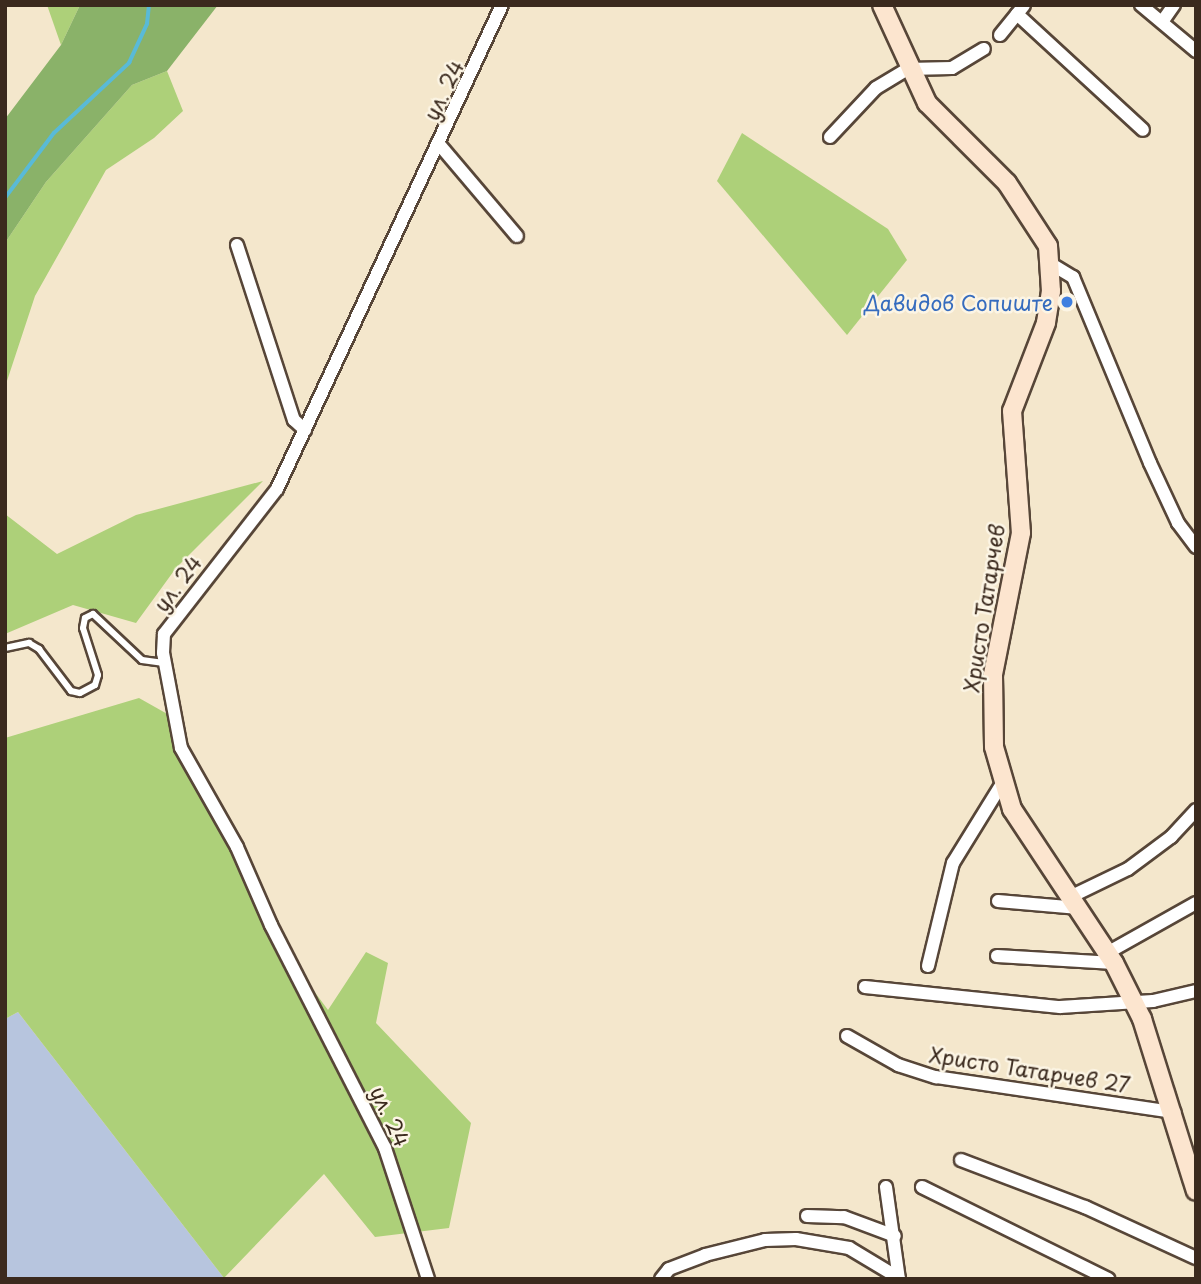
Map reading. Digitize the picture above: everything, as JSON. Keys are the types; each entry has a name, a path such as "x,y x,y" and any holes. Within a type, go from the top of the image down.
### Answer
{"main road":[{"name":"Христо Татарчев","path":"882,5 908,69 927,103 1007,183 1030,213 1048,246 1051,264 1046,323 1012,411 1021,533 991,698 994,747 1012,809 1111,958 1134,1002 1174,1112 1196,1191"}],"street":[{"name":"ул. 24","path":"428,1279 385,1147 271,925 237,847 181,748 164,663 164,634 173,617 277,489 502,5"},
{"path":"1141,5 1196,51"},
{"path":"1162,22 1174,5"},
{"path":"1000,35 1020,10 1143,130"},
{"path":"830,137 876,88 908,69 953,68 984,49"},
{"path":"438,143 517,236"},
{"path":"237,245 294,420 305,430"},
{"path":"1051,264 1073,277 1150,463 1178,523 1196,547"},
{"path":"928,966 953,863 1003,782"},
{"path":"998,901 1074,903 1128,869 1171,837 1196,810"},
{"path":"997,956 1111,958 1196,903"},
{"path":"865,987 1018,1005 1097,1007 1196,991"},
{"name":"Христо Татарчев 27","path":"848,1036 898,1065 936,1076 1174,1112"},
{"path":"961,1160 1085,1207 1196,1258"},
{"path":"887,1187 899,1278"},
{"path":"922,1187 1108,1279"},
{"path":"807,1216 844,1217 895,1237"},
{"path":"661,1279 669,1269 705,1255 765,1240 796,1239 849,1248 899,1278"}],"lane":[{"path":"5,648 29,643 40,649 71,691 80,692 95,685 98,675 83,628 85,618 93,614 142,660 164,663"}],"shaded area":[{"path":"18,1012 225,1279 5,1279 5,1019"}],"green space":[{"path":"47,5 80,5 61,45"},
{"path":"80,5 218,5 167,71 132,85 46,182 5,243 5,119 61,45"},
{"path":"167,71 183,111 154,138 106,170 35,296 5,387 5,243 46,182 132,85"},
{"path":"742,133 888,229 907,260 847,335 717,181"},
{"path":"263,481 176,568 136,623 73,605 5,634 5,514 57,554 136,515"},
{"path":"139,698 178,720 185,759 285,952 328,1010 366,952 388,963 376,1023 471,1123 449,1228 375,1237 324,1174 224,1278 18,1012 5,1019 5,738"}],"waterway":[{"path":"5,198 54,133 129,63 147,24 149,5"}],"place":[{"name":"Давидов Сопиште","path":"1067,302"}]}
